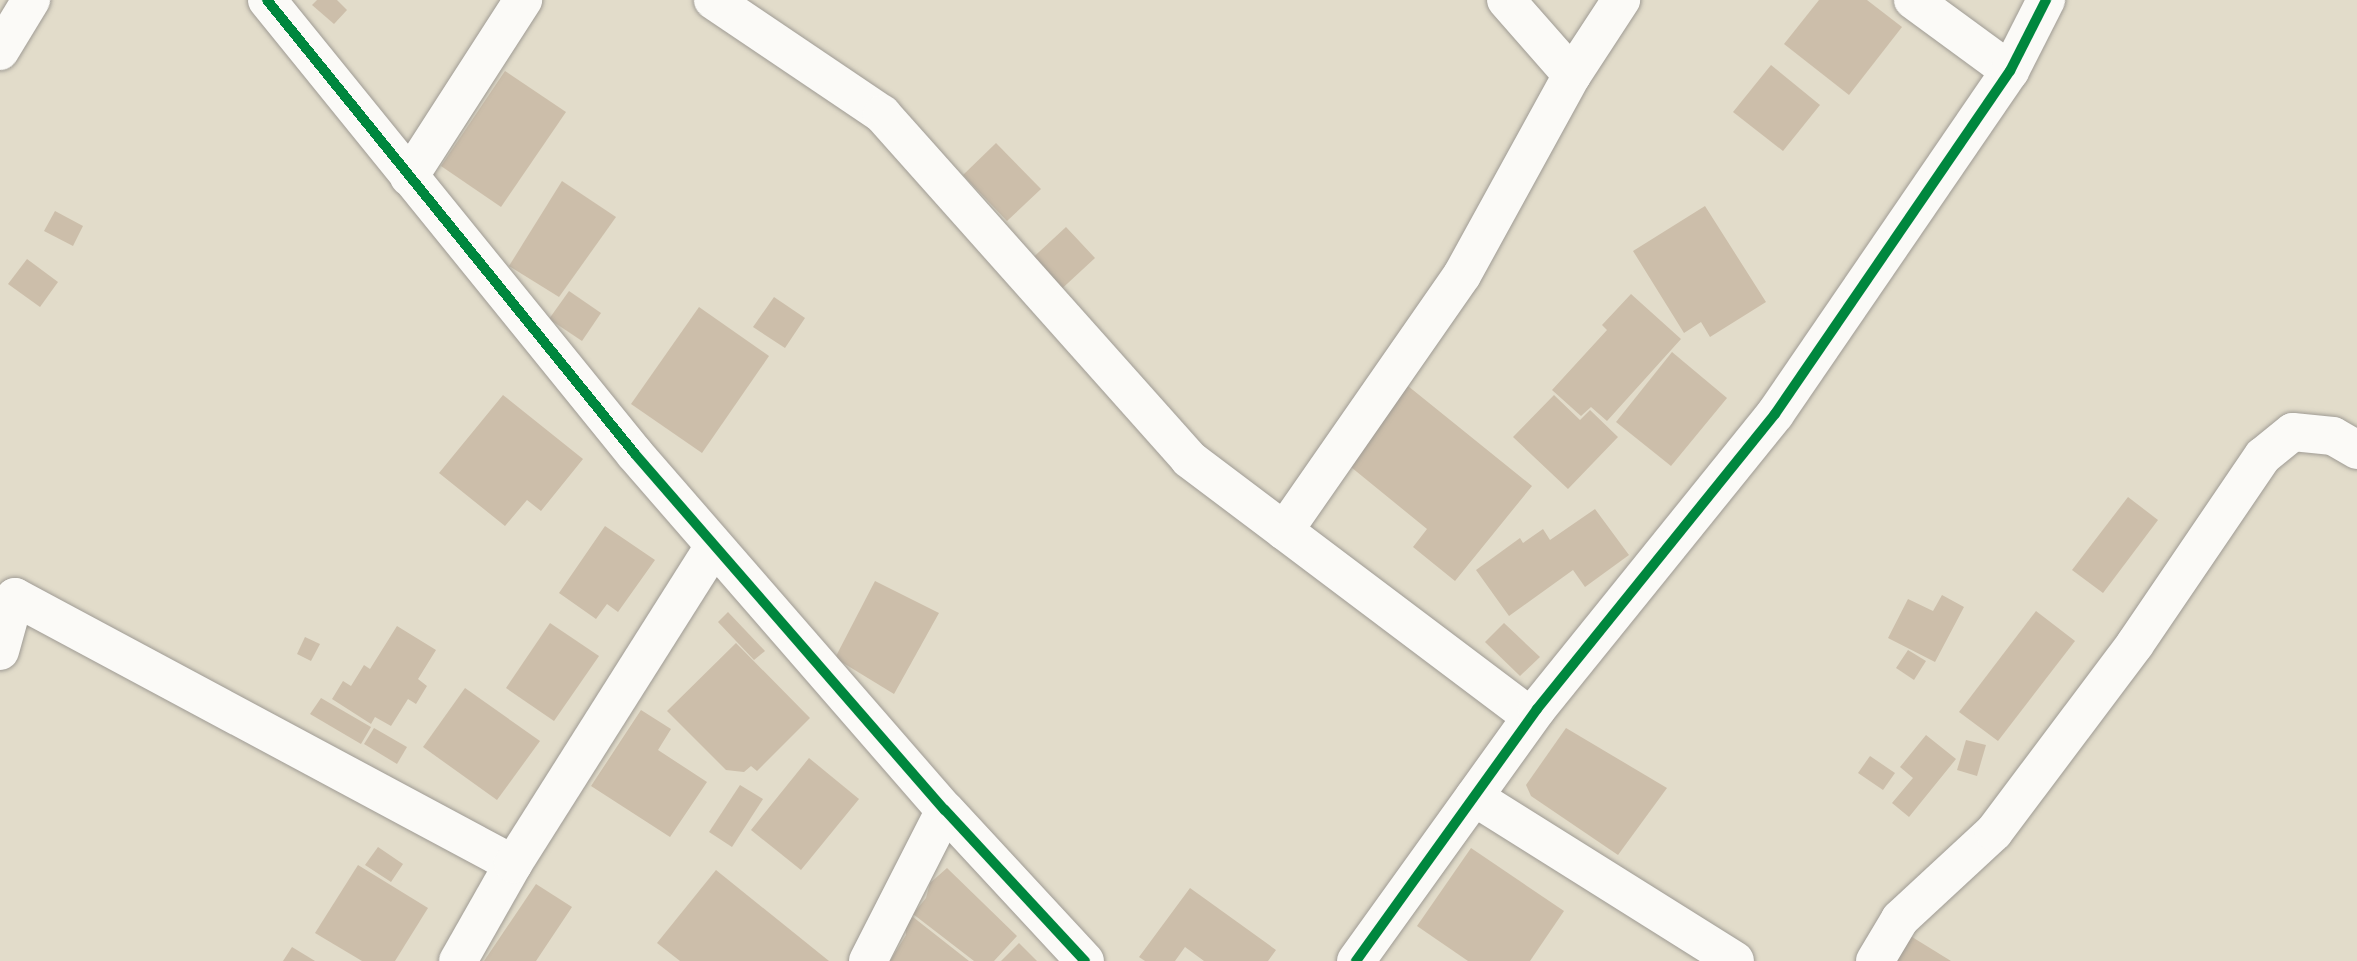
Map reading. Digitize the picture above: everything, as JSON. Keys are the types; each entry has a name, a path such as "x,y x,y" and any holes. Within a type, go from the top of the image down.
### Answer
{"street":[{"path":"0,51 31,0"},
{"path":"267,0 626,444 945,810 1085,961"},
{"path":"409,177 523,0"},
{"path":"713,0 882,114 1189,459 1531,718"},
{"path":"1506,0 1572,75"},
{"path":"1284,531 1462,275 1572,75 1621,0"},
{"path":"1913,0 2010,71"},
{"path":"1356,961 1531,718 1775,414 2010,71 2046,0"},
{"path":"1875,961 1900,919 1994,832 2135,644 2263,456 2293,432 2333,436 2357,450"},
{"path":"458,961 513,864 714,546"},
{"path":"0,650 15,597 513,864"},
{"path":"1474,797 1735,961"},
{"path":"868,961 945,810"}],"building":[{"path":"317,0 337,0 347,10 334,24 312,5"},
{"path":"1819,0 1867,0 1902,27 1849,95 1784,44"},
{"path":"1771,65 1820,105 1783,151 1733,112"},
{"path":"505,71 566,112 501,207 441,166"},
{"path":"996,143 1041,189 1007,221 963,175"},
{"path":"562,181 616,217 559,297 509,266"},
{"path":"1705,206 1766,302 1710,337 1701,322 1684,333 1633,251"},
{"path":"55,211 83,226 73,246 44,231"},
{"path":"1066,227 1095,258 1055,295 1026,264"},
{"path":"27,259 58,282 40,307 8,284"},
{"path":"569,291 601,313 582,341 549,319"},
{"path":"1631,294 1681,339 1607,421 1591,407 1581,416 1552,390 1607,330 1602,325"},
{"path":"774,297 805,318 785,348 753,327"},
{"path":"699,307 769,356 702,453 631,404"},
{"path":"1672,352 1727,398 1671,466 1616,422"},
{"path":"1408,386 1532,486 1455,581 1413,547 1427,529 1346,463"},
{"path":"503,395 583,459 541,511 527,500 505,526 439,473"},
{"path":"1554,395 1580,420 1590,410 1618,437 1568,489 1513,437"},
{"path":"2128,497 2158,520 2103,593 2072,570"},
{"path":"1595,509 1629,555 1585,587 1573,570 1509,616 1476,570 1520,538 1523,543 1543,529 1550,540"},
{"path":"605,526 655,560 618,612 607,604 596,619 559,593"},
{"path":"875,581 939,613 894,694 835,658"},
{"path":"1942,595 1964,607 1935,662 1888,638 1908,599 1933,611"},
{"path":"2036,611 2075,641 1998,741 1959,712"},
{"path":"728,612 765,651 754,660 718,622"},
{"path":"550,623 599,656 554,721 506,688"},
{"path":"1504,623 1540,657 1520,676 1485,642"},
{"path":"397,626 436,650 418,679 427,686 416,704 408,699 391,726 375,717 371,724 332,699 343,681 351,686 364,665 370,669"},
{"path":"305,637 320,644 311,661 297,654"},
{"path":"736,643 810,718 757,771 751,766 744,772 726,770 667,711"},
{"path":"1908,650 1926,661 1914,680 1896,668"},
{"path":"465,688 540,741 497,800 423,747"},
{"path":"321,698 371,727 361,744 310,714"},
{"path":"641,710 671,729 658,750 707,782 670,837 591,786"},
{"path":"374,728 407,747 397,764 364,744"},
{"path":"1566,728 1667,788 1618,855 1531,796 1526,785"},
{"path":"1926,735 1956,759 1909,817 1892,803 1913,778 1900,767"},
{"path":"1966,740 1986,745 1977,776 1957,770"},
{"path":"1870,756 1895,773 1883,790 1858,773"},
{"path":"809,758 859,799 801,870 751,830"},
{"path":"740,785 763,799 732,847 709,832"},
{"path":"378,847 403,864 391,882 365,865"},
{"path":"1471,848 1564,911 1530,961 1468,961 1417,926"},
{"path":"358,865 428,908 395,961 362,961 315,933"},
{"path":"947,868 1017,936 994,961 974,961 913,914 926,898 930,883"},
{"path":"716,870 829,961 680,961 657,943"},
{"path":"536,884 572,907 536,961 484,961"},
{"path":"1190,888 1276,950 1268,961 1204,961 1185,947 1175,961 1145,961 1139,957"},
{"path":"913,917 969,961 890,961 906,935 905,925"},
{"path":"1904,932 1951,961 1886,961"},
{"path":"1019,943 1037,961 1001,961"},
{"path":"292,947 315,961 283,961"}],"cycle path":[{"path":"267,0 635,454 945,810 1085,961"},
{"path":"1356,961 1537,709 1775,414 2010,71 2046,0"}]}
